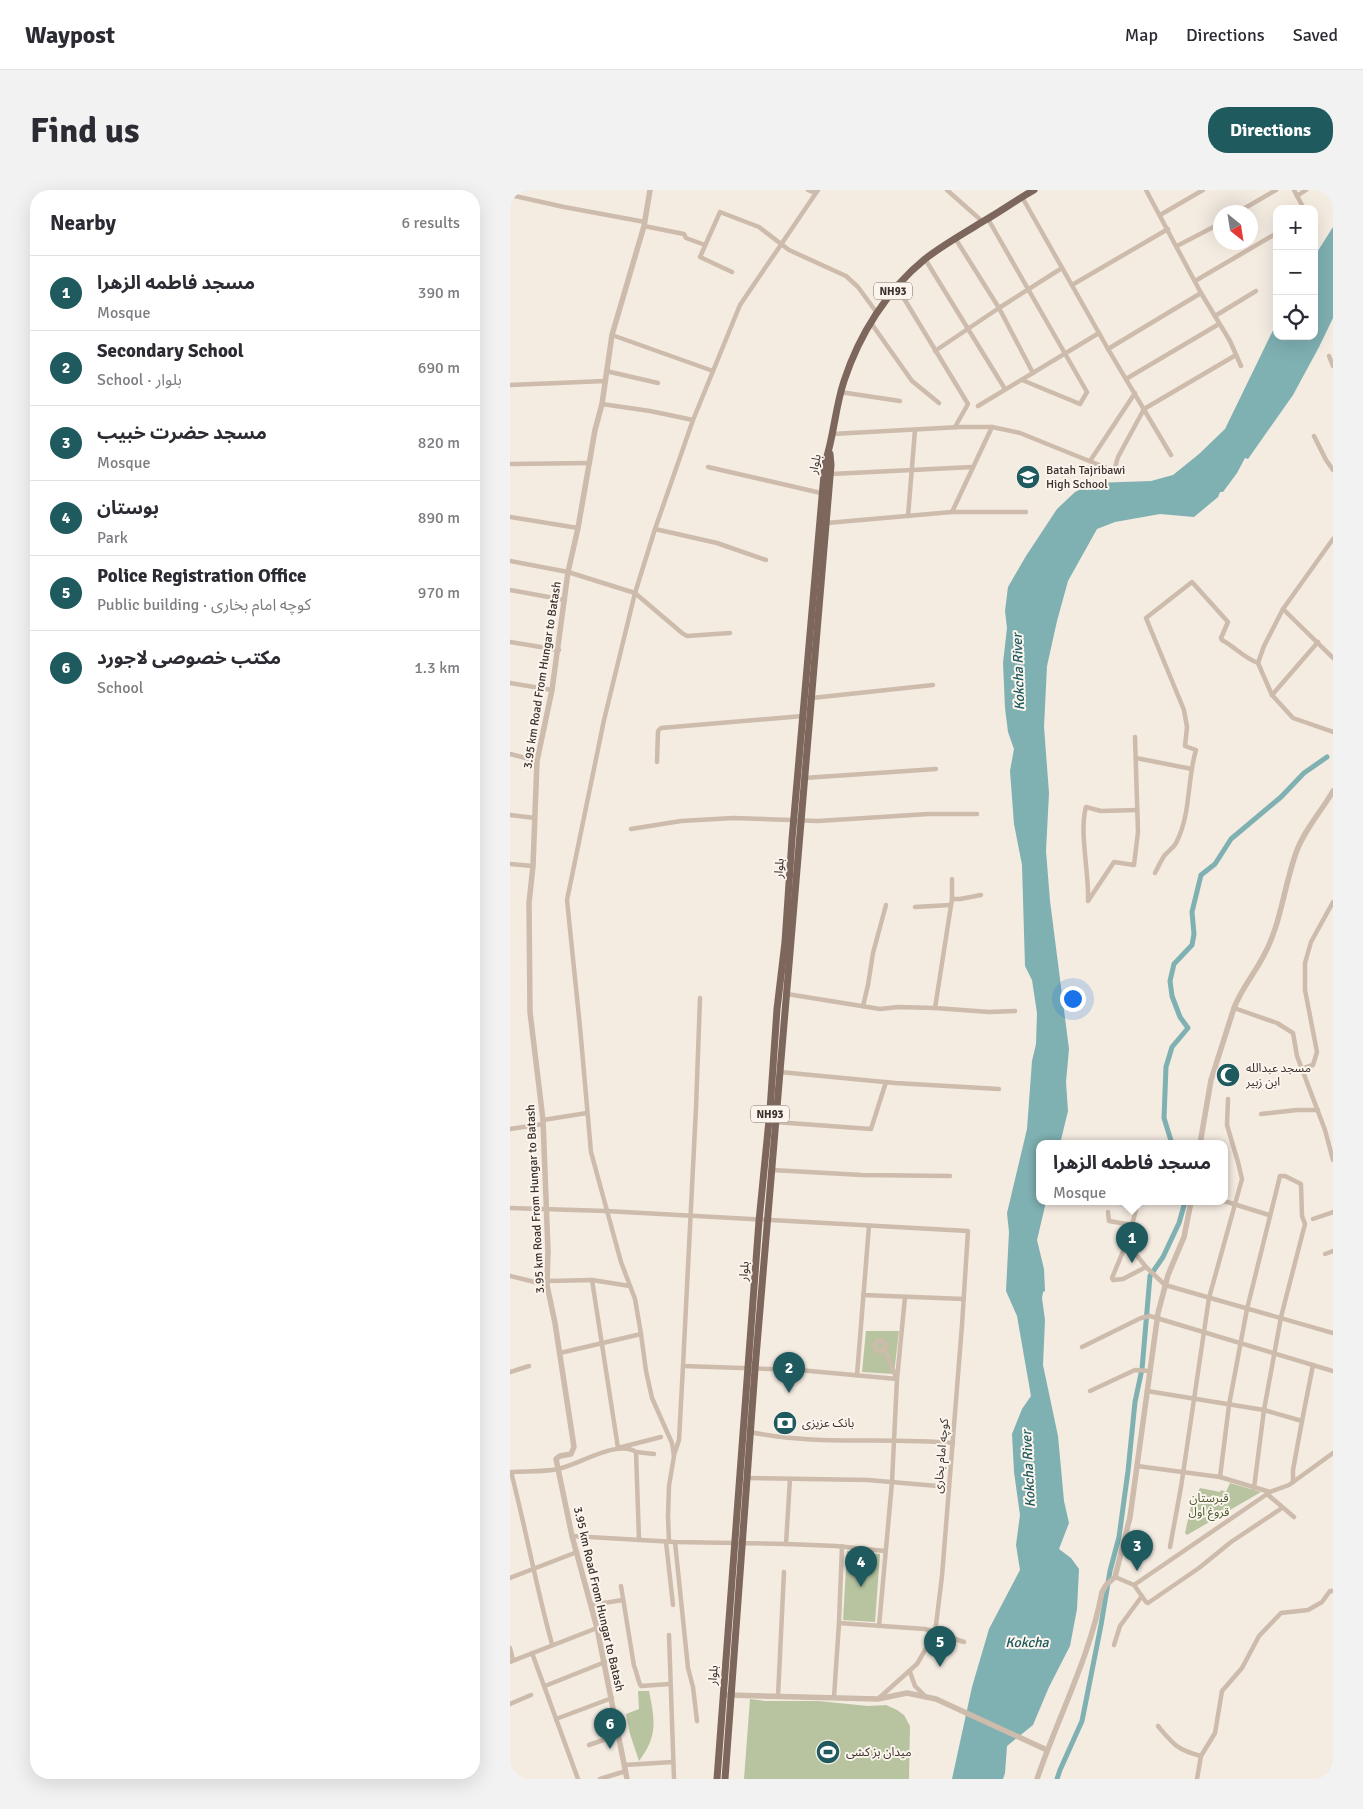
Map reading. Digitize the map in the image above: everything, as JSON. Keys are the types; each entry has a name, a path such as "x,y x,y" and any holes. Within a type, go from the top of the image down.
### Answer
{"main road":[{"name":"NH93","path":"829,451 840,392 852,358 877,313 897,286 925,260 955,238 1034,190"},
{"name":"بلوار","path":"742,1499 750,1432 751,1369 768,1221 787,994 788,942 803,716 821,539 827,524 832,465 829,451"},
{"name":"بلوار","path":"797,821 804,778 812,698 821,539 821,493 825,463 829,451"},
{"name":"بلوار","path":"717,1779 723,1694 742,1499 759,1221 770,1110 777,1009 788,942"},
{"name":"بلوار","path":"725,1779 738,1545"}],"street":[{"name":"3.95 km Road From Hungar to Batash","path":"627,1779 597,1628 572,1536 556,1459 560,1456 571,1454 574,1447 547,1283 547,1210 543,1122 530,1012 529,904 533,866 537,761 552,690 568,572 602,404 612,335 645,224 650,190"},
{"path":"674,1456 672,1443 652,1398 635,1299 606,1211 591,1152 566,900 604,720 635,593 655,529 693,420 740,305 816,192 808,190"},
{"path":"947,190 985,220 1029,288 1087,392 1080,404 1022,380"},
{"path":"1146,190 1241,366"},
{"path":"1160,215 1203,190"},
{"path":"1250,205 1276,190"},
{"path":"1294,190 1302,205"},
{"path":"1297,196 1306,190"},
{"path":"510,195 645,224 684,234 686,238 705,245"},
{"path":"1022,197 1108,349 1171,455"},
{"path":"732,272 700,256 720,212 759,227 789,250 846,276 858,287 877,313"},
{"path":"1177,246 1213,226"},
{"path":"1072,285 1168,229"},
{"path":"1195,281 1273,235"},
{"path":"955,238 999,308 1033,373"},
{"path":"925,260 1005,389"},
{"path":"935,351 1062,268"},
{"path":"897,286 968,404 955,427"},
{"path":"1215,316 1256,291"},
{"path":"1108,349 1201,293"},
{"path":"872,322 912,381 939,404"},
{"path":"1126,379 1219,324"},
{"path":"978,406 1099,333"},
{"path":"612,335 714,371"},
{"path":"832,434 955,427 992,427 1020,434 1114,471 1118,456 1144,409 1236,355"},
{"path":"1329,356 1333,366"},
{"path":"606,371 658,383"},
{"path":"510,385 605,381"},
{"path":"840,392 900,400"},
{"path":"1090,461 1135,393"},
{"path":"602,404 650,410 693,420"},
{"path":"952,512 992,427"},
{"path":"908,516 915,430"},
{"path":"1314,436 1333,470"},
{"path":"510,464 590,463"},
{"path":"708,467 821,493"},
{"path":"831,474 973,467"},
{"path":"827,524 952,512 1026,512"},
{"path":"510,517 578,528"},
{"path":"655,529 716,544 766,560"},
{"path":"1258,663 1264,646 1283,609 1333,539"},
{"path":"510,561 568,572 635,593 687,636 730,633"},
{"path":"1155,873 1165,854 1176,844 1180,835 1196,750 1185,746 1186,727 1184,710 1146,618 1192,582 1228,622 1221,638 1222,640 1234,647 1237,652 1258,663 1272,695 1293,718 1333,732"},
{"path":"510,590 565,600"},
{"path":"1283,609 1333,658"},
{"path":"510,642 558,650"},
{"path":"1272,695 1318,642"},
{"path":"510,683 552,690"},
{"path":"812,698 933,685"},
{"path":"657,762 658,731 660,728 803,716"},
{"path":"1135,737 1138,832 1134,865 1114,862 1088,901 1084,826 1086,807 1101,812 1137,810"},
{"path":"510,754 537,761"},
{"path":"1136,758 1192,769"},
{"path":"804,778 936,769"},
{"path":"1201,1140 1211,1080 1238,996 1265,955 1296,853 1305,833 1333,791"},
{"path":"631,829 681,821 733,818 797,821 928,814 977,814"},
{"path":"510,815 535,818"},
{"path":"510,864 533,866"},
{"path":"935,1008 952,899 952,879"},
{"path":"952,899 960,900 981,895"},
{"path":"1301,1069 1313,1065 1317,1052 1305,990 1305,963 1311,942 1333,902"},
{"path":"863,1006 873,953 886,905"},
{"path":"915,907 950,905"},
{"path":"787,994 880,1009 898,1007 989,1012 1015,1011"},
{"path":"673,1605 667,1542 669,1486 679,1440 684,1366 700,998"},
{"path":"1234,1008 1277,1023 1290,1029 1293,1033 1301,1069 1318,1110 1333,1160"},
{"path":"780,1072 886,1082 999,1089"},
{"path":"775,1122 871,1129 886,1082"},
{"path":"1170,1547 1209,1298 1242,1178 1227,1125 1228,1100"},
{"path":"1261,1114 1296,1110 1318,1110"},
{"path":"510,1129 587,1113"},
{"path":"772,1170 862,1175 950,1176"},
{"path":"1220,1477 1228,1405 1247,1309 1280,1176 1285,1176 1301,1184 1302,1216 1305,1224 1281,1317 1276,1354 1264,1410 1254,1488"},
{"path":"1228,1202 1269,1215"},
{"path":"1137,1205 1132,1224 1130,1247 1148,1269 1165,1285 1333,1333"},
{"path":"1038,1779 1047,1750 1089,1646 1102,1592 1115,1576 1130,1517 1147,1391 1146,1371 1165,1285 1184,1237 1190,1205"},
{"path":"510,1208 606,1211 869,1226 857,1375"},
{"path":"1108,1212 1109,1221 1132,1224"},
{"path":"1312,1220 1333,1212"},
{"name":"کوچه امام بخاری","path":"869,1226 967,1230 968,1233 953,1443 935,1633 917,1664 878,1699"},
{"path":"1130,1247 1124,1249 1112,1278 1113,1280 1123,1279 1148,1269"},
{"path":"1325,1254 1333,1252"},
{"path":"510,1276 547,1283 592,1280 630,1286"},
{"path":"592,1280 618,1448"},
{"path":"864,1295 964,1298"},
{"path":"879,1626 892,1482 897,1379 905,1297"},
{"path":"1082,1347 1141,1318 1150,1316 1333,1371"},
{"path":"560,1353 641,1334"},
{"path":"884,1349 897,1379"},
{"path":"1292,1482 1312,1365"},
{"path":"510,1372 529,1366"},
{"path":"684,1366 857,1375 897,1379"},
{"path":"1090,1391 1135,1370 1146,1371"},
{"path":"1147,1391 1264,1410 1302,1421"},
{"path":"750,1432 776,1438 953,1443"},
{"path":"552,1644 532,1569 522,1514 510,1471 558,1469 618,1448 661,1436"},
{"path":"618,1448 654,1454"},
{"path":"636,1452 639,1540"},
{"path":"1134,1585 1269,1493 1289,1485 1333,1453"},
{"path":"1137,1466 1220,1477 1254,1488 1269,1493 1282,1508 1294,1517"},
{"path":"746,1478 892,1482 949,1487"},
{"path":"786,1544 790,1479"},
{"path":"1115,1576 1134,1585 1146,1602 1151,1602 1199,1568 1231,1542 1282,1508"},
{"path":"572,1536 738,1545 842,1546 885,1551"},
{"path":"675,1542 688,1668 693,1687 697,1721"},
{"path":"834,1697 840,1623 842,1546"},
{"path":"510,1578 577,1552"},
{"path":"778,1696 784,1572"},
{"path":"621,1586 634,1666 640,1684 642,1686 670,1684"},
{"path":"1198,1779 1200,1756 1215,1733 1222,1690 1242,1668 1259,1636 1281,1613 1308,1610 1322,1602 1330,1591 1333,1591"},
{"path":"1114,1645 1120,1626 1142,1596"},
{"path":"591,1605 623,1600"},
{"path":"840,1623 925,1629 964,1642"},
{"path":"510,1648 512,1661 597,1628"},
{"path":"669,1634 674,1779"},
{"path":"532,1653 578,1779"},
{"path":"544,1686 604,1662"},
{"path":"910,1672 915,1686 926,1697"},
{"path":"723,1694 878,1699 907,1693 936,1699 1047,1750"},
{"path":"510,1704 530,1695"},
{"path":"556,1718 612,1698"},
{"path":"1158,1726 1178,1748 1200,1756"},
{"path":"589,1745 618,1735"},
{"path":"600,1779 625,1768 673,1762"}],"green space":[{"path":"866,1331 899,1331 894,1374 862,1372"},
{"name":"قبرستان قروغ اول","path":"1230,1483 1261,1492 1187,1535 1185,1533 1191,1506 1200,1488 1226,1492"},
{"path":"847,1551 880,1554 875,1622 843,1620"},
{"path":"638,1691 649,1691 653,1711 652,1736 639,1761 626,1714 639,1709"},
{"name":"میدان بز کشی","path":"750,1699 765,1701 818,1701 868,1706 886,1705 897,1710 904,1715 910,1726 909,1779 744,1779"}],"water":[{"path":"1333,227 1333,318 1293,395 1248,459 1245,458 1223,492 1220,492 1218,497 1194,517 1160,514 1115,522 1097,529 1068,581 1057,621 1047,666 1044,727 1049,793 1046,851 1050,901 1069,1049 1066,1082 1068,1111 1061,1140 1036,1140 1036,1205 1045,1205 1037,1240 1044,1269 1045,1291 1042,1298 1045,1320 1043,1365 1058,1436 1064,1501 1069,1523 1059,1549 1071,1558 1079,1569 1077,1609 1070,1646 1049,1687 1033,1725 1007,1746 1003,1779 952,1779 972,1687 989,1629 1020,1570 1016,1545 1020,1515 1014,1472 1012,1434 1022,1409 1031,1396 1017,1316 1006,1291 1009,1232 1007,1213 1027,1129 1032,1061 1036,1044 1037,1013 1032,980 1025,966 1022,865 1014,824 1010,771 1014,749 1008,732 1005,708 1003,663 1007,628 1005,611 1008,587 1057,509 1075,492 1094,483 1151,481 1173,475 1225,429 1273,330 1273,340 1318,340 1318,251"}],"waterway":[{"path":"1171,1140 1164,1118 1166,1067 1172,1047 1188,1028 1180,1017 1172,996 1170,981 1174,964 1192,945 1194,934 1192,912 1201,875 1215,864 1231,839 1281,797 1304,773 1327,757"},
{"path":"1057,1779 1082,1721 1110,1571 1119,1537 1135,1402 1142,1369 1150,1276 1163,1257 1179,1223 1184,1205"}],"place":[{"name":"Batah Tajribawi High School","path":"1028,477"},
{"name":"مسجد عبدالله ابن زبیر","path":"1228,1075"},
{"name":"مسجد فاطمه الزهرا","path":"1132,1263"},
{"name":"Secondary School","path":"789,1393"},
{"name":"بانک عزیزی","path":"785,1423"},
{"name":"مسجد حضرت خبیب","path":"1137,1571"},
{"name":"بوستان","path":"861,1587"},
{"name":"Police Registration Office","path":"940,1667"},
{"name":"مکتب خصوصی لاجورد","path":"610,1749"},
{"name":"میدان بز کشی","path":"828,1752"}],"water label":[{"name":"Kokcha River","path":"1018,672"},
{"name":"Kokcha River","path":"1028,1469"},
{"name":"Kokcha","path":"1027,1642"}]}
